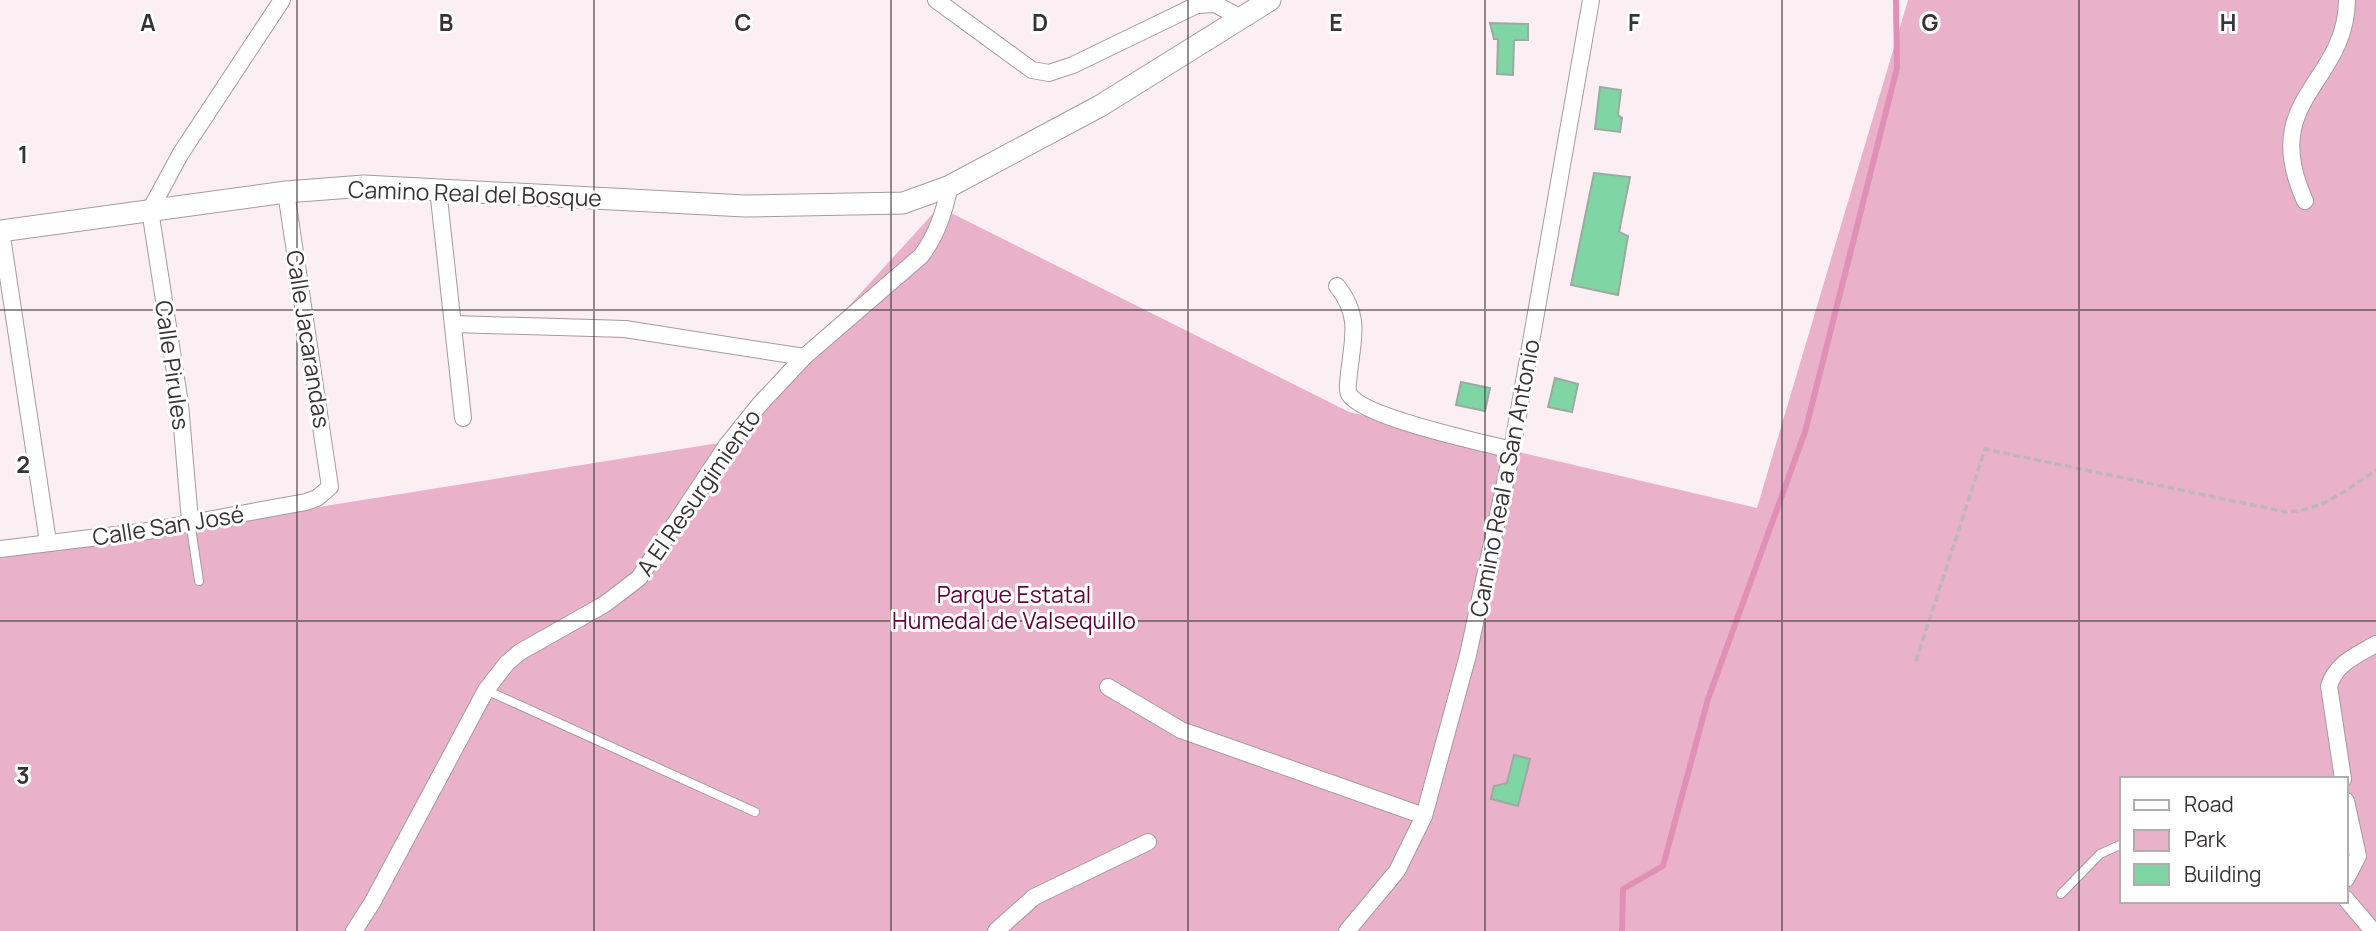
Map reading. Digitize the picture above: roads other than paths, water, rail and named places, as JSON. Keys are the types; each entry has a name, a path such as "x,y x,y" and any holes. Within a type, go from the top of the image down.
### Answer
{"street":[{"path":"150,210 181,153 282,0"},
{"path":"936,0 1032,70 1049,73 1073,65 1197,5 1215,4 1242,19"},
{"path":"950,186 1100,106 1270,0"},
{"name":"Camino Real a San Antonio","path":"1347,931 1397,871 1424,816 1468,654 1512,450 1591,0"},
{"path":"2305,201 2293,175 2289,142 2295,117 2339,37 2347,0"},
{"name":"Camino Real del Bosque","path":"1,230 286,192 364,186 745,206 903,204 950,186"},
{"name":"A El Resurgimiento","path":"354,931 379,891 486,691 507,663 520,652 605,604 639,578 727,445 804,357 921,256 944,213 950,186"},
{"path":"438,189 463,418"},
{"name":"Calle Jacarandas","path":"286,192 330,486"},
{"name":"Calle Pirules","path":"150,210 180,404 190,521"},
{"path":"1,230 48,541"},
{"path":"1337,286 1348,300 1354,319 1348,389 1354,400 1378,413 1512,450"},
{"path":"453,324 625,329 804,357"},
{"name":"Calle San José","path":"0,549 48,541 148,531 190,521 306,502 317,498 330,486"},
{"path":"2343,777 2329,686 2332,675 2343,664 2376,644"},
{"path":"1108,687 1181,730 1424,816"},
{"path":"2348,812 2358,856 2348,875"},
{"path":"996,931 1034,897 1148,842"},
{"path":"2348,901 2373,931"}],"lane":[{"path":"190,521 200,581"},
{"path":"486,691 755,812"},
{"path":"2061,894 2100,854 2120,845"}],"waterway":[{"path":"1622,931 1623,889 1663,866 1708,699 1805,432 1897,68 1896,0"}],"park label":[{"name":"Parque Estatal Humedal de Valsequillo","path":"1014,607"}]}
